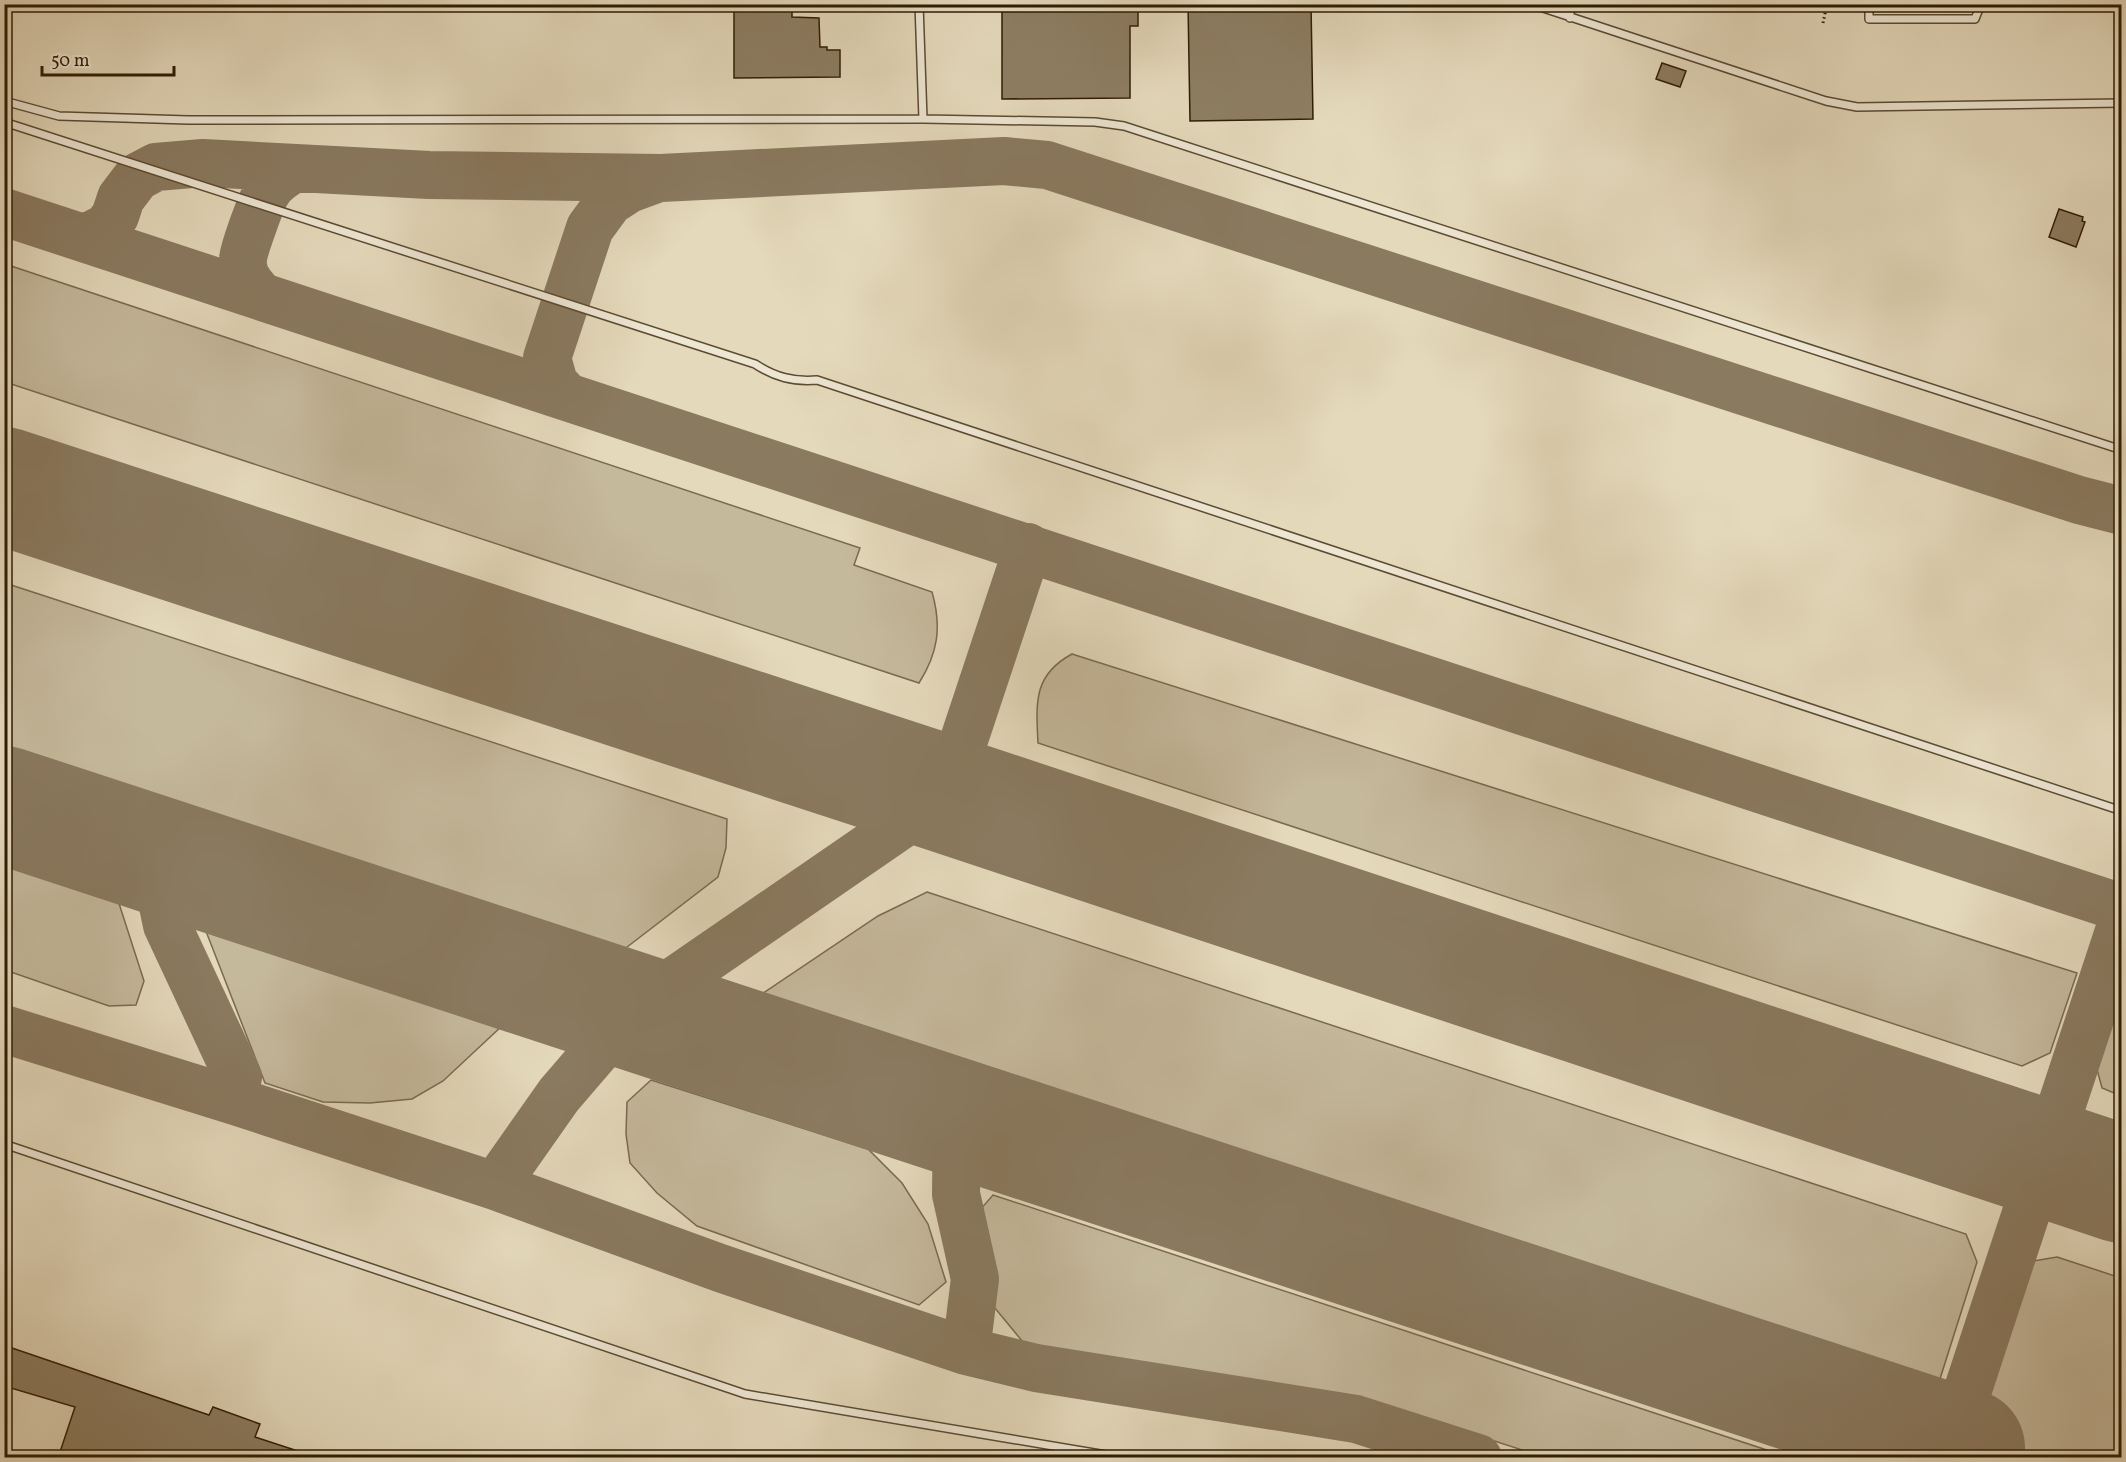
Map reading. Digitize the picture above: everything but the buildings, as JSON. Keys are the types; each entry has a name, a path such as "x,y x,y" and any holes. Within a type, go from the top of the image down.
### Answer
{"lane":[{"path":"919,4 923,119"},
{"path":"1531,4 1826,100 1857,107 2121,103"},
{"path":"1570,4 1570,18"},
{"path":"1869,4 1869,19 1952,16 1975,19 1981,4"},
{"path":"4,101 58,116 188,120 923,119 1095,122 1124,126 2121,450"},
{"path":"4,122 755,364 770,374 795,382 817,380 2121,811"},
{"path":"4,1144 745,1394 1124,1458"}],"path":[{"path":"1823,23 1827,4"}],"shaded area":[{"path":"5,264 860,548 854,565 932,592 937,628 930,661 919,683 5,382"},
{"path":"5,583 727,819 726,848 718,877 618,954 5,752"},
{"path":"1072,654 2077,973 2050,1053 2022,1066 1038,743 1037,715 1040,691 1050,671"},
{"path":"5,855 115,891 144,981 136,1005 109,1006 5,970"},
{"path":"927,892 1966,1234 1977,1262 1939,1382 756,998 878,916"},
{"path":"202,921 504,1024 443,1081 412,1099 370,1103 323,1102 265,1083"},
{"path":"2119,1000 2122,1001 2121,1096 2102,1088 2095,1062"},
{"path":"651,1080 868,1149 902,1183 928,1224 946,1282 919,1305 697,1226 657,1193 630,1163 626,1134 627,1102"},
{"path":"993,1195 1788,1457 1544,1457 1371,1401 1060,1352 1023,1342 994,1307 979,1238 979,1211"},
{"path":"2057,1257 2121,1278 2121,1457 1969,1457 2028,1262"}],"taxiway":[{"path":"86,238 107,227 115,216 121,198 137,177 156,167 203,163 429,175 661,178 1004,161 1047,165 2079,500 2122,511"},
{"path":"261,296 245,275 244,254 267,192 276,181 295,168"},
{"path":"566,396 554,383 547,358 590,228 609,202 629,189 659,178"},
{"path":"4,212 2122,908"},
{"path":"495,1186 559,1095 632,1010 946,794 1028,547"},
{"path":"161,857 157,877 167,925 238,1077 232,1100"},
{"path":"1950,1444 2122,922"},
{"path":"4,1029 232,1100 495,1186 720,1268 966,1351 1036,1368 1356,1419 1478,1458"},
{"path":"957,1117 956,1194 975,1279 966,1351"},
{"path":"1904,1458 1913,1431"}],"runway":[{"path":"4,486 946,794 2122,1184"},
{"path":"4,805 1966,1448"}]}
